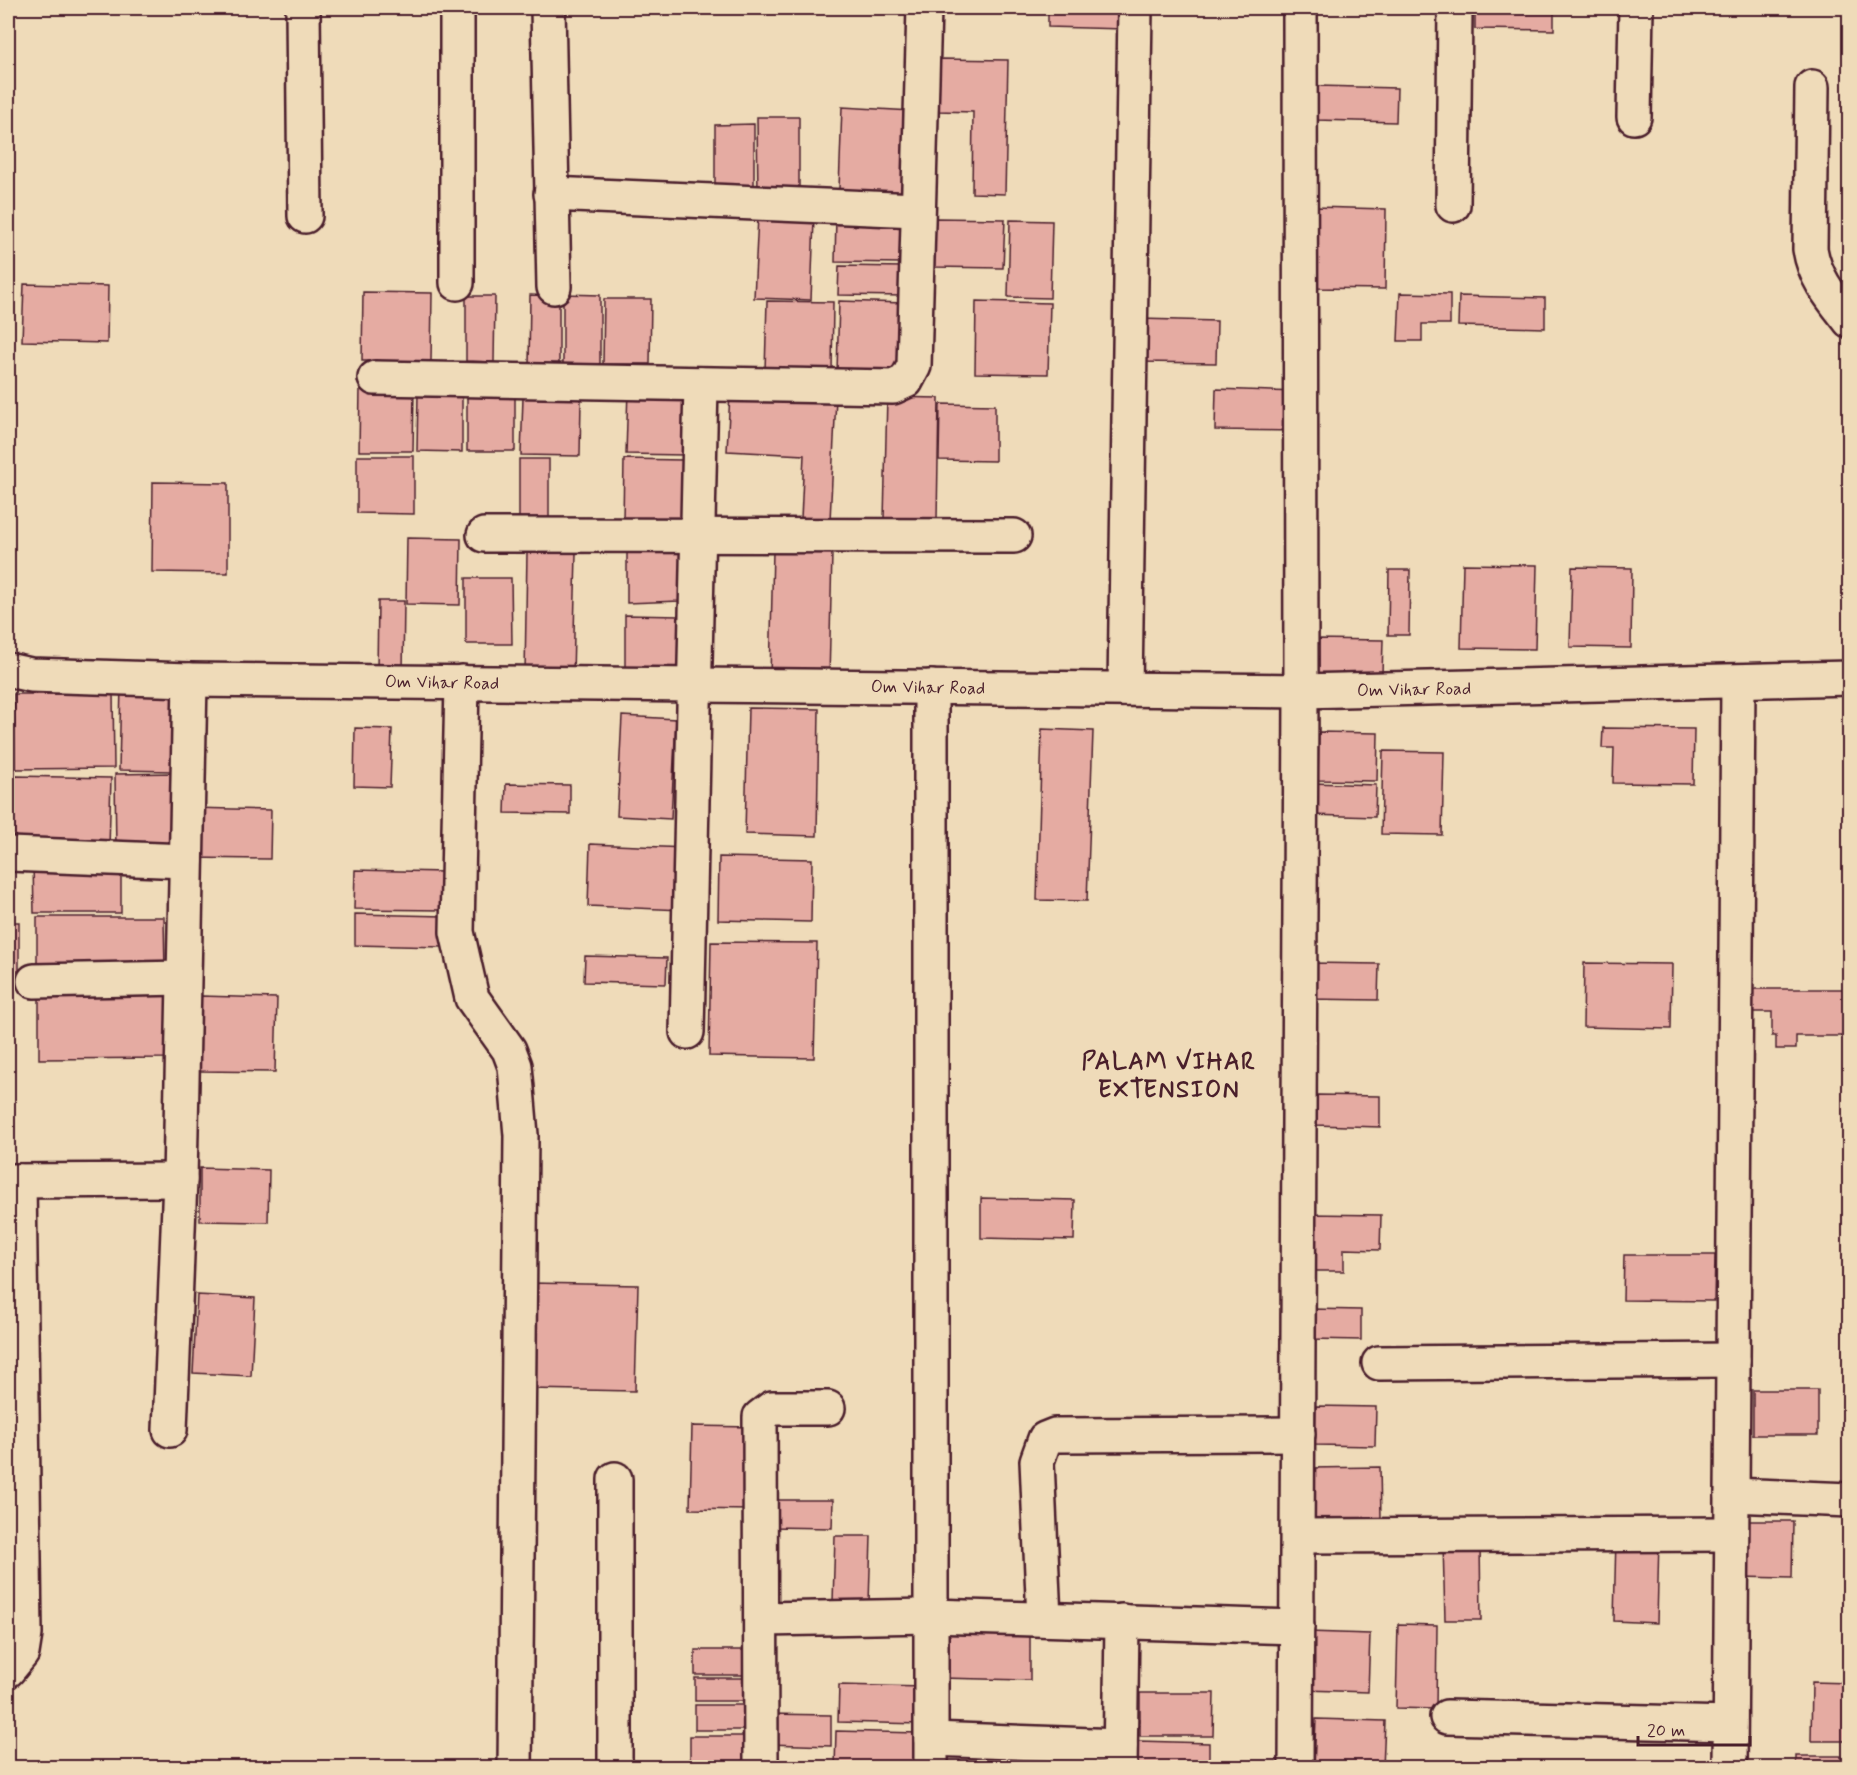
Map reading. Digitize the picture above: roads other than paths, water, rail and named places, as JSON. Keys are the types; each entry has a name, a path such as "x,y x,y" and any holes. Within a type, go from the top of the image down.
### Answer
{"street":[{"path":"303,8 305,216"},
{"path":"457,8 457,283"},
{"path":"548,8 554,287"},
{"path":"375,378 893,387 906,381 914,366 924,8"},
{"path":"1125,689 1135,8"},
{"path":"1296,1767 1301,691 1300,8"},
{"path":"1453,205 1455,8"},
{"path":"1634,117 1636,8"},
{"path":"1812,87 1810,249 1813,268 1821,284 1850,321"},
{"path":"551,194 917,210"},
{"path":"687,1032 701,384"},
{"path":"484,535 1014,536"},
{"name":"Om Vihar Road","path":"8,670 31,675 190,680 1301,691 1850,678"},
{"path":"170,1430 180,1180 190,680"},
{"path":"462,682 457,932 472,998 509,1050 515,1066 519,1094 514,1767"},
{"path":"1730,1767 1738,682"},
{"path":"931,687 931,1753 1120,1757 1122,1621"},
{"path":"9,854 186,861"},
{"path":"34,981 183,978"},
{"path":"8,1670 22,1653 25,1634 13,1181 180,1180"},
{"path":"1379,1363 1733,1360"},
{"path":"761,1767 760,1417 772,1408 828,1408"},
{"path":"1044,1619 1036,1461 1045,1439 1055,1435 1298,1434"},
{"path":"615,1479 615,1767"},
{"path":"1732,1495 1850,1500"},
{"path":"1298,1536 1731,1533"},
{"path":"762,1619 931,1616 1297,1627"},
{"path":"1447,1717 1730,1724"}],"district":[{"name":"PALAM VIHAR EXTENSION","path":"1169,1075"}]}
